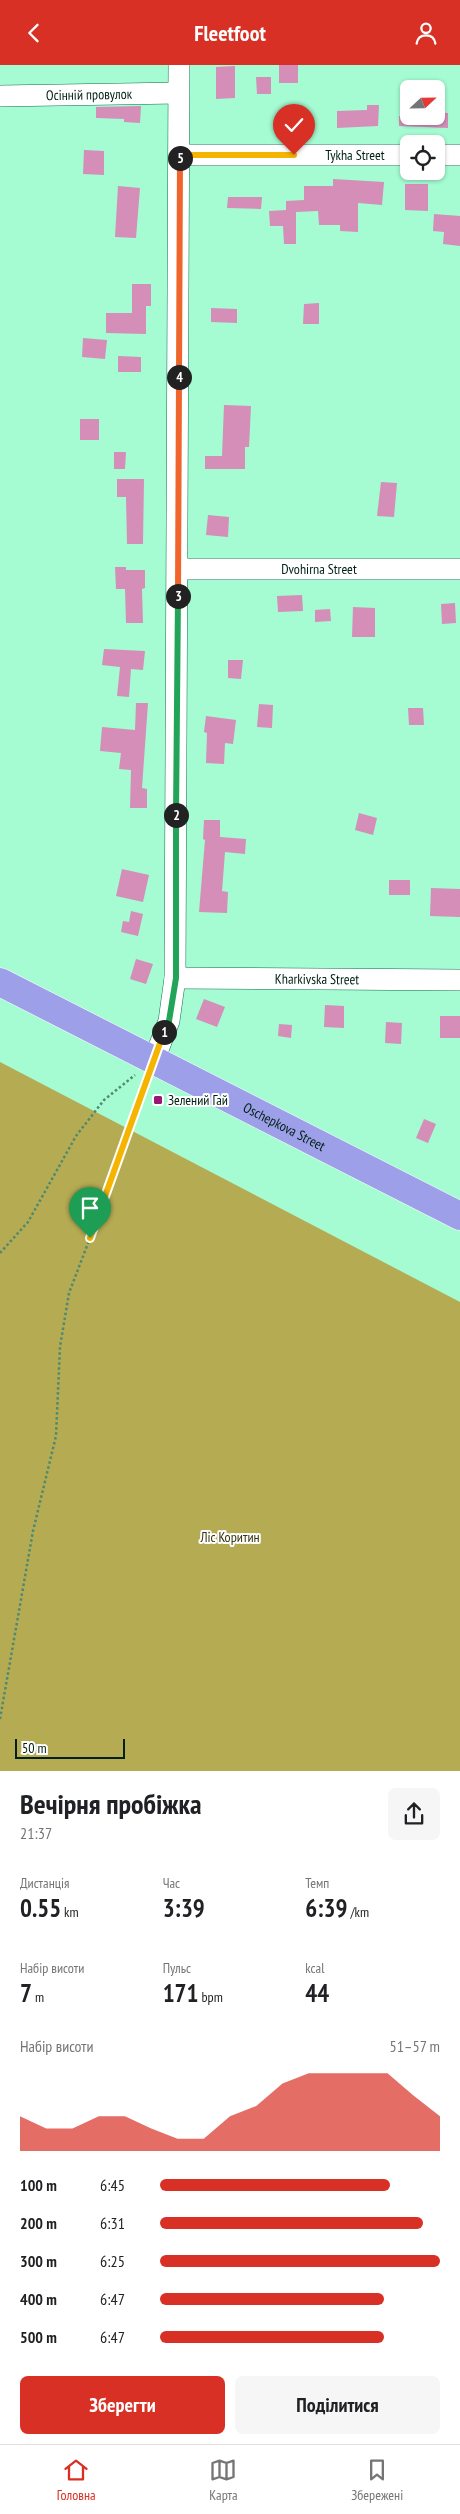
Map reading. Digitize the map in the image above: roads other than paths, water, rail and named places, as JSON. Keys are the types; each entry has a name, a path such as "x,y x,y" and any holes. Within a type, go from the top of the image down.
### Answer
{"highway":[{"name":"Oschepkova Street","path":"0,982 460,1216"}],"street":[{"path":"154,1060 169,1021 176,978 179,65"},
{"name":"Осінній провулок","path":"0,96 178,93"},
{"name":"Tykha Street","path":"180,155 400,155"},
{"path":"445,155 460,155"},
{"name":"Dvohirna Street","path":"178,569 460,569"},
{"name":"Kharkivska Street","path":"176,978 460,980"}],"place":[{"name":"Зелений Гай","path":"158,1100"}],"park label":[{"name":"Ліс Коритин","path":"230,1537"}]}
